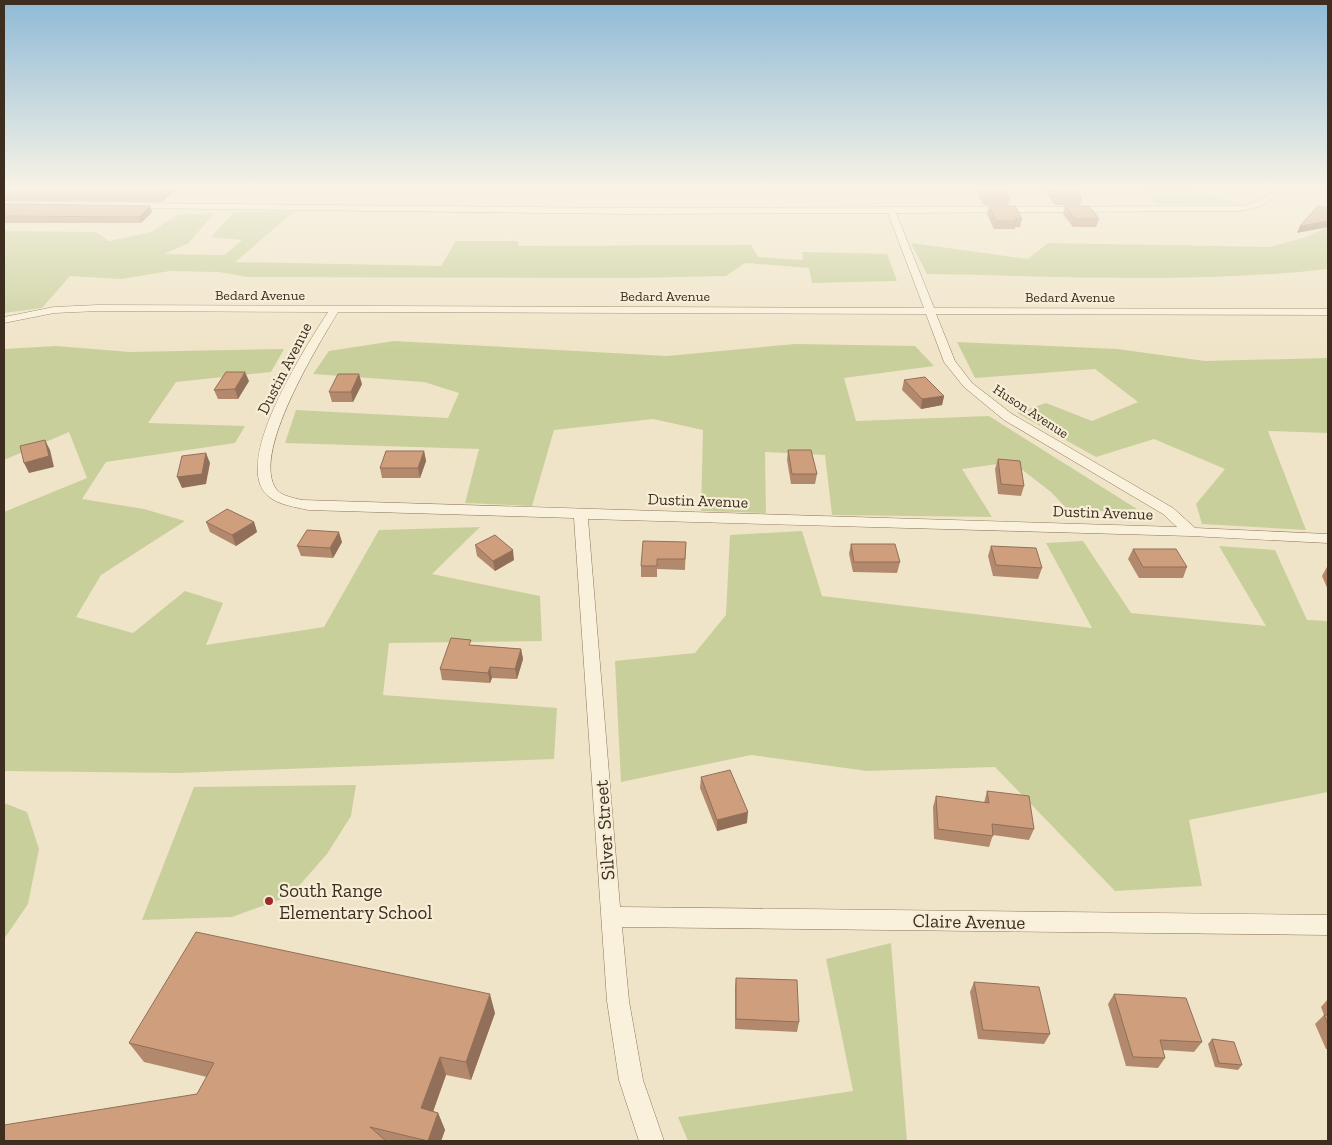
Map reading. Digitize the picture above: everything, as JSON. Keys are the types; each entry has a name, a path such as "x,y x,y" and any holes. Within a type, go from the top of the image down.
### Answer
{"street":[{"name":"Huson Avenue","path":"904,241 950,362 968,385 1008,417 1168,511 1191,532"},
{"name":"Bedard Avenue","path":"4,320 44,312 75,309 1328,312"},
{"name":"Dustin Avenue","path":"336,309 303,363 273,424 265,454 264,479 271,492 291,502 308,506 1191,532 1328,539"},
{"name":"Silver Street","path":"581,515 610,917 618,1001 632,1080 652,1141"},
{"name":"Claire Avenue","path":"610,917 1328,925"}],"green space":[{"path":"4,241 190,241 164,254 224,255 240,241 259,241 235,262 441,266 456,241 518,241 518,246 751,245 758,257 803,260 802,252 887,254 897,281 812,283 809,268 745,263 726,276 633,278 248,277 219,272 170,271 121,279 70,276 42,308 4,313"},
{"path":"1290,241 1328,241 1328,269 1278,274 1178,278 927,274 911,243 1028,259 1048,243 1270,247"},
{"path":"394,341 667,356 795,344 915,346 934,366 844,378 856,421 989,416 1137,509 1071,513 1051,492 1012,462 962,469 992,517 832,515 825,455 765,452 766,513 701,511 703,430 653,419 554,430 532,506 465,503 479,449 285,443 296,410 448,418 459,393 424,382 313,374 329,351"},
{"path":"957,342 1117,349 1205,361 1328,358 1328,433 1268,431 1306,530 1202,524 1196,504 1225,469 1154,439 1096,457 1017,413 1046,403 1092,421 1138,402 1095,369 975,378"},
{"path":"56,346 130,352 284,349 271,372 176,382 148,423 245,426 235,443 106,462 82,499 144,509 185,521 101,575 76,617 133,633 185,591 223,603 206,645 324,627 379,530 480,527 432,574 540,596 542,641 389,643 383,695 557,708 554,759 178,773 4,771 4,512 87,478 69,432 4,460 4,349"},
{"path":"802,531 822,596 1092,628 1046,543 1083,541 1131,613 1266,626 1219,546 1275,550 1307,620 1328,621 1328,792 1189,820 1202,886 1115,891 995,767 867,771 751,755 621,782 615,661 695,653 726,615 730,535"},
{"path":"356,785 351,816 327,854 290,896 232,917 142,920 194,787"},
{"path":"4,803 27,812 39,849 28,904 4,939"},
{"path":"891,943 907,1141 688,1141 678,1117 853,1091 826,959"}],"building":[{"path":"226,372 245,372 235,389 214,390"},
{"path":"338,374 359,374 351,392 329,392"},
{"path":"925,377 944,396 922,399 904,380"},
{"path":"45,440 49,456 24,463 20,446"},
{"path":"788,450 811,450 817,474 792,474"},
{"path":"386,451 424,451 418,468 380,468"},
{"path":"206,453 202,474 177,477 182,456"},
{"path":"998,459 1020,461 1024,486 1001,484"},
{"path":"227,509 254,522 232,535 206,522"},
{"path":"307,530 339,532 330,548 297,546"},
{"path":"495,535 513,550 493,561 475,545"},
{"path":"643,541 686,542 685,559 657,559 657,566 641,566"},
{"path":"851,544 895,544 900,562 854,562"},
{"path":"991,546 1036,548 1042,568 996,565"},
{"path":"1133,549 1176,549 1187,567 1143,567"},
{"path":"451,638 471,640 469,645 521,649 515,669 490,667 488,673 440,669"},
{"path":"730,770 748,812 717,820 701,777"},
{"path":"987,791 1029,796 1034,829 992,824 993,836 938,829 936,796 989,803"},
{"path":"196,932 490,994 466,1062 440,1057 421,1108 438,1113 428,1141 370,1127 386,1141 4,1141 4,1125 197,1094 214,1063 129,1043"},
{"path":"736,978 797,980 799,1022 736,1019"},
{"path":"974,982 1039,987 1050,1034 983,1030"},
{"path":"1114,994 1186,998 1202,1042 1160,1040 1165,1058 1133,1057"},
{"path":"1324,1015 1328,1015 1328,1024"},
{"path":"1212,1039 1234,1042 1242,1065 1219,1063"}],"place":[{"name":"South Range Elementary School","path":"269,901"}]}
